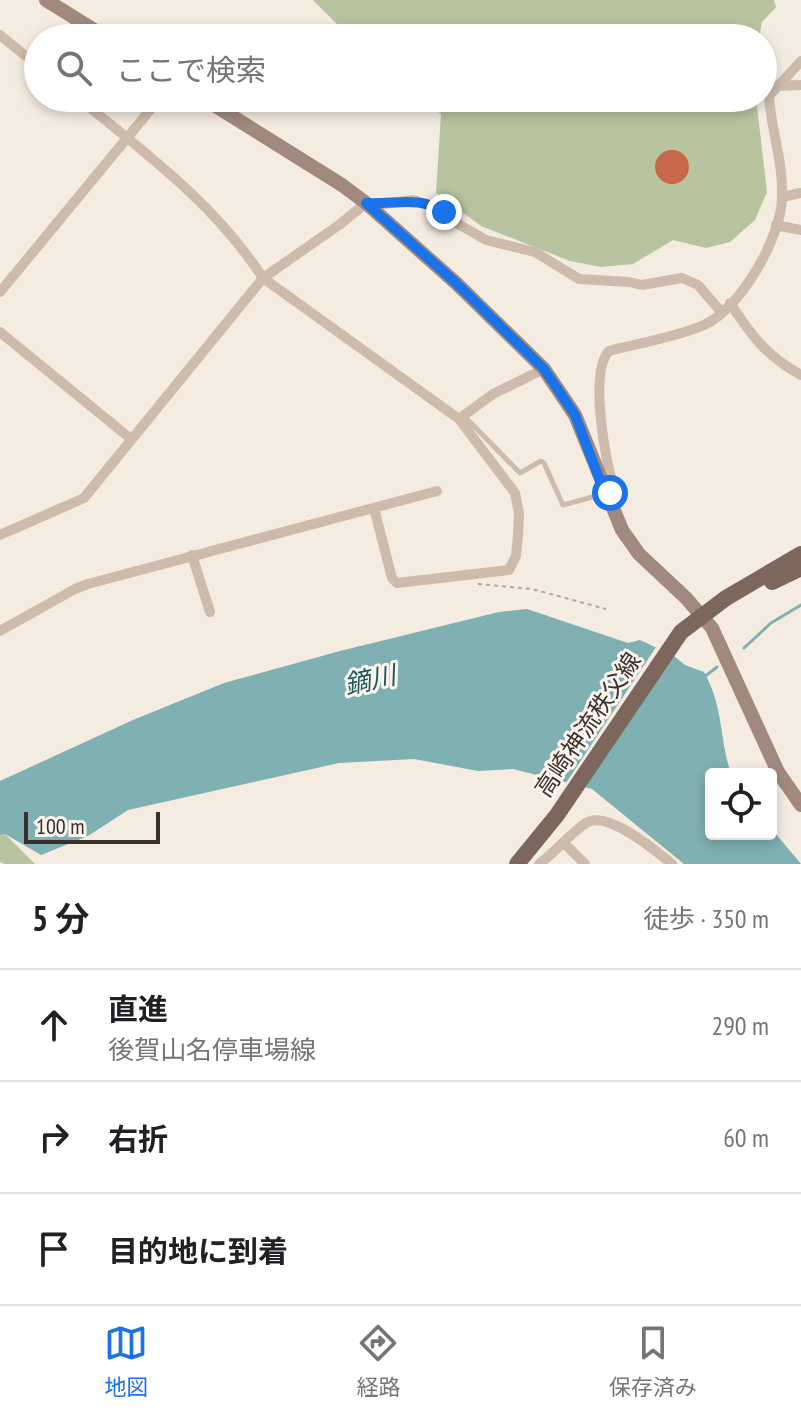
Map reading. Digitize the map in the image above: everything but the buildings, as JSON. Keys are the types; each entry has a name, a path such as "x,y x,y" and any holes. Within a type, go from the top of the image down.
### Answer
{"main road":[{"path":"46,0 85,24"},
{"path":"225,112 366,203 456,283 544,369 575,415 617,522 632,545 712,628 778,772 801,805"},
{"name":"高崎神流秩父線","path":"517,864 557,815 681,632 726,598 801,554"},
{"name":"高崎神流秩父線","path":"702,616 801,568"}],"street":[{"path":"0,35 24,55"},
{"path":"777,86 801,61"},
{"path":"777,86 801,85"},
{"path":"96,112 202,201 244,248 263,278 461,417 515,493 519,513 516,556 509,570 397,583 392,578 374,508"},
{"path":"0,292 149,112"},
{"path":"605,494 613,492 614,488 604,455 599,372 603,357 609,351 703,326 722,313 758,269 776,225 782,197 779,159 770,112"},
{"path":"782,197 801,193"},
{"path":"0,535 84,498 263,278 366,203 413,200 438,208 453,221 486,240 535,252 579,279 642,285 682,278 698,285 722,313"},
{"path":"776,225 801,230"},
{"path":"730,303 755,340 779,363 801,375"},
{"path":"0,332 131,439"},
{"path":"461,417 493,394 544,369"},
{"path":"0,631 75,589 437,491"},
{"path":"192,555 210,612"},
{"path":"539,864 587,822 599,820 611,822 627,831 672,864"},
{"path":"564,843 585,864"}],"lane":[{"path":"461,417 520,473 541,461 544,463 563,505 605,494"}],"path":[{"path":"479,584 532,589 606,609"}],"green space":[{"path":"313,0 774,0 776,7 762,24 337,24"},
{"path":"438,112 758,112 767,192 755,220 730,242 706,248 673,240 633,264 601,267 570,261 481,226 436,193 441,114"},
{"path":"5,834 35,864 0,862 0,835"}],"water":[{"name":"鏑川","path":"527,609 628,643 640,640 704,672 715,698 729,768 705,768 705,840 777,840 777,835 801,864 684,864 592,789 513,769 478,771 414,759 339,763 128,810 88,836 41,855 5,834 0,835 0,781 133,720 224,683 499,612"}],"pier":[{"path":"658,644 674,651 580,790 564,786"}],"waterway":[{"path":"744,648 771,623 801,605"},
{"path":"704,677 717,667"}],"route":[{"path":"444,212 413,200 366,203 456,283 544,369 575,415 605,494 610,493"}]}
